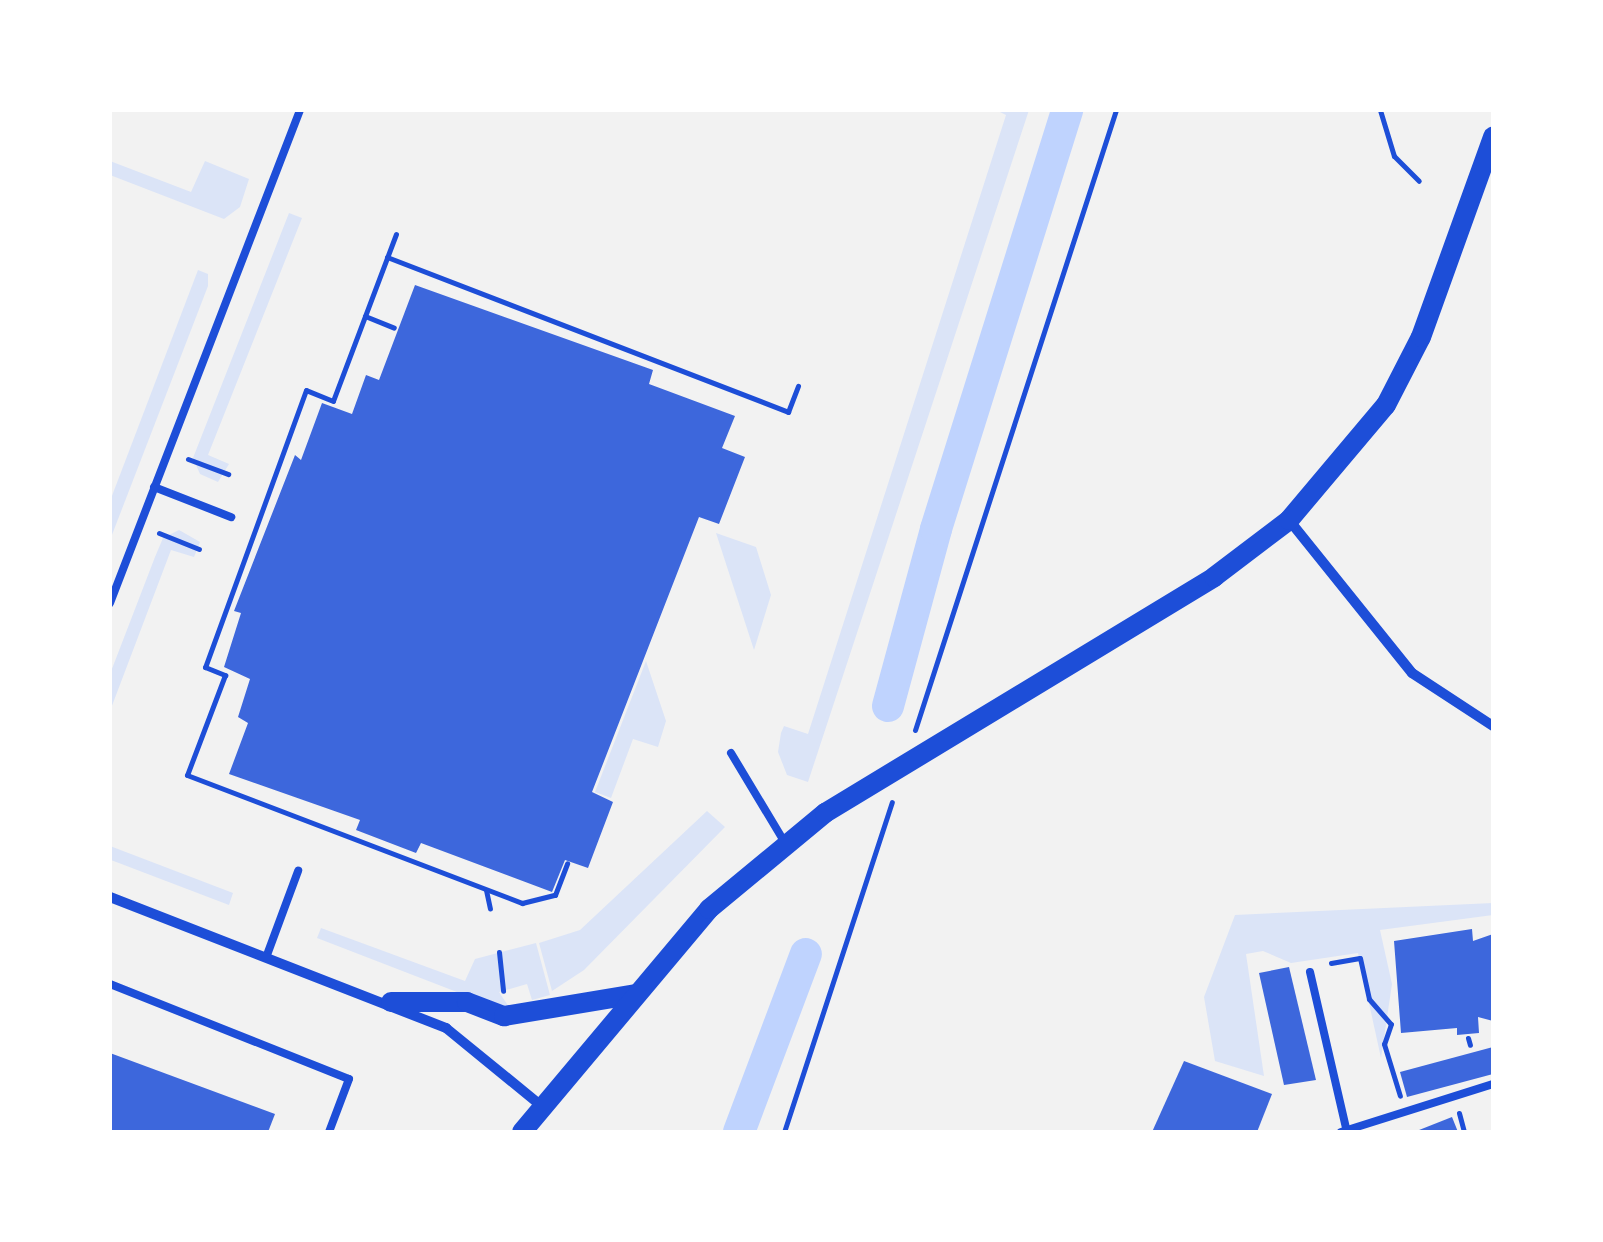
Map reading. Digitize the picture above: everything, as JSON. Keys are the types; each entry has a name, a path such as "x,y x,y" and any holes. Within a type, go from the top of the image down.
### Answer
{"main road":[{"path":"522,1132 709,909 786,845 904,765 1214,577 1289,520 1386,405 1421,337 1493,138"},
{"path":"390,1002 468,1002 504,1016 637,994"}],"street":[{"path":"1289,520 1412,673 1493,726"},
{"path":"110,897 267,954 446,1028 543,1107"}],"lane":[{"path":"110,603 300,110"},
{"path":"154,487 231,517"},
{"path":"731,753 786,845"},
{"path":"267,954 298,871"},
{"path":"1310,972 1344,1130 1493,1084"},
{"path":"110,984 349,1079 328,1132"}],"path":[{"path":"784,1132 1116,110"},
{"path":"1380,110 1394,156 1419,181"},
{"path":"396,234 333,401 306,390 205,667 225,676 186,774 522,903 555,895 567,863"},
{"path":"387,257 788,412 798,386"},
{"path":"365,316 394,328"},
{"path":"188,458 228,474"},
{"path":"159,533 199,549"},
{"path":"486,890 490,909"},
{"path":"499,952 502,990 520,996"},
{"path":"1331,963 1360,958 1369,999 1390,1024 1384,1044 1406,1110"}],"shaded area":[{"path":"996,110 1029,110 808,782 787,775 778,752 781,733 784,726 808,734 1006,115"},
{"path":"110,161 191,192 205,161 249,179 240,207 224,219 110,175"},
{"path":"289,213 302,218 208,455 229,464 218,482 200,474 193,458"},
{"path":"198,270 208,274 208,286 110,540 110,501"},
{"path":"179,530 200,542 194,557 171,550 110,711 110,674 163,538"},
{"path":"716,533 756,547 771,595 754,650"},
{"path":"646,661 666,721 658,747 633,739 611,798 595,792"},
{"path":"707,811 725,827 584,970 552,991 539,943 580,930"},
{"path":"110,846 233,893 229,905 111,860"},
{"path":"1493,903 1493,915 1380,930 1392,984 1381,1058 1358,953 1291,963 1263,951 1246,954 1264,1076 1215,1061 1204,997 1235,915"},
{"path":"321,928 465,981 475,959 536,943 550,995 532,1000 527,984 499,992 509,1007 475,999 317,938"}],"building":[{"path":"415,285 653,370 649,384 735,416 722,448 745,457 719,524 699,517 592,792 613,802 588,868 565,860 552,892 421,843 416,853 356,830 360,820 229,774 248,723 238,717 250,679 224,667 241,613 234,611 295,455 301,460 322,403 352,414 366,375 379,380"},
{"path":"1472,929 1473,941 1493,934 1493,1021 1478,1017 1479,1033 1457,1035 1457,1028 1401,1033 1394,941"},
{"path":"1289,967 1316,1080 1284,1085 1259,973"},
{"path":"1493,1047 1493,1074 1407,1097 1400,1072"},
{"path":"110,1053 275,1114 268,1132 110,1132"},
{"path":"1184,1061 1272,1094 1257,1132 1152,1132"},
{"path":"1452,1117 1458,1132 1414,1132"}],"waterway":[{"path":"888,706 936,529 1067,110"},
{"path":"739,1132 806,954"}]}
